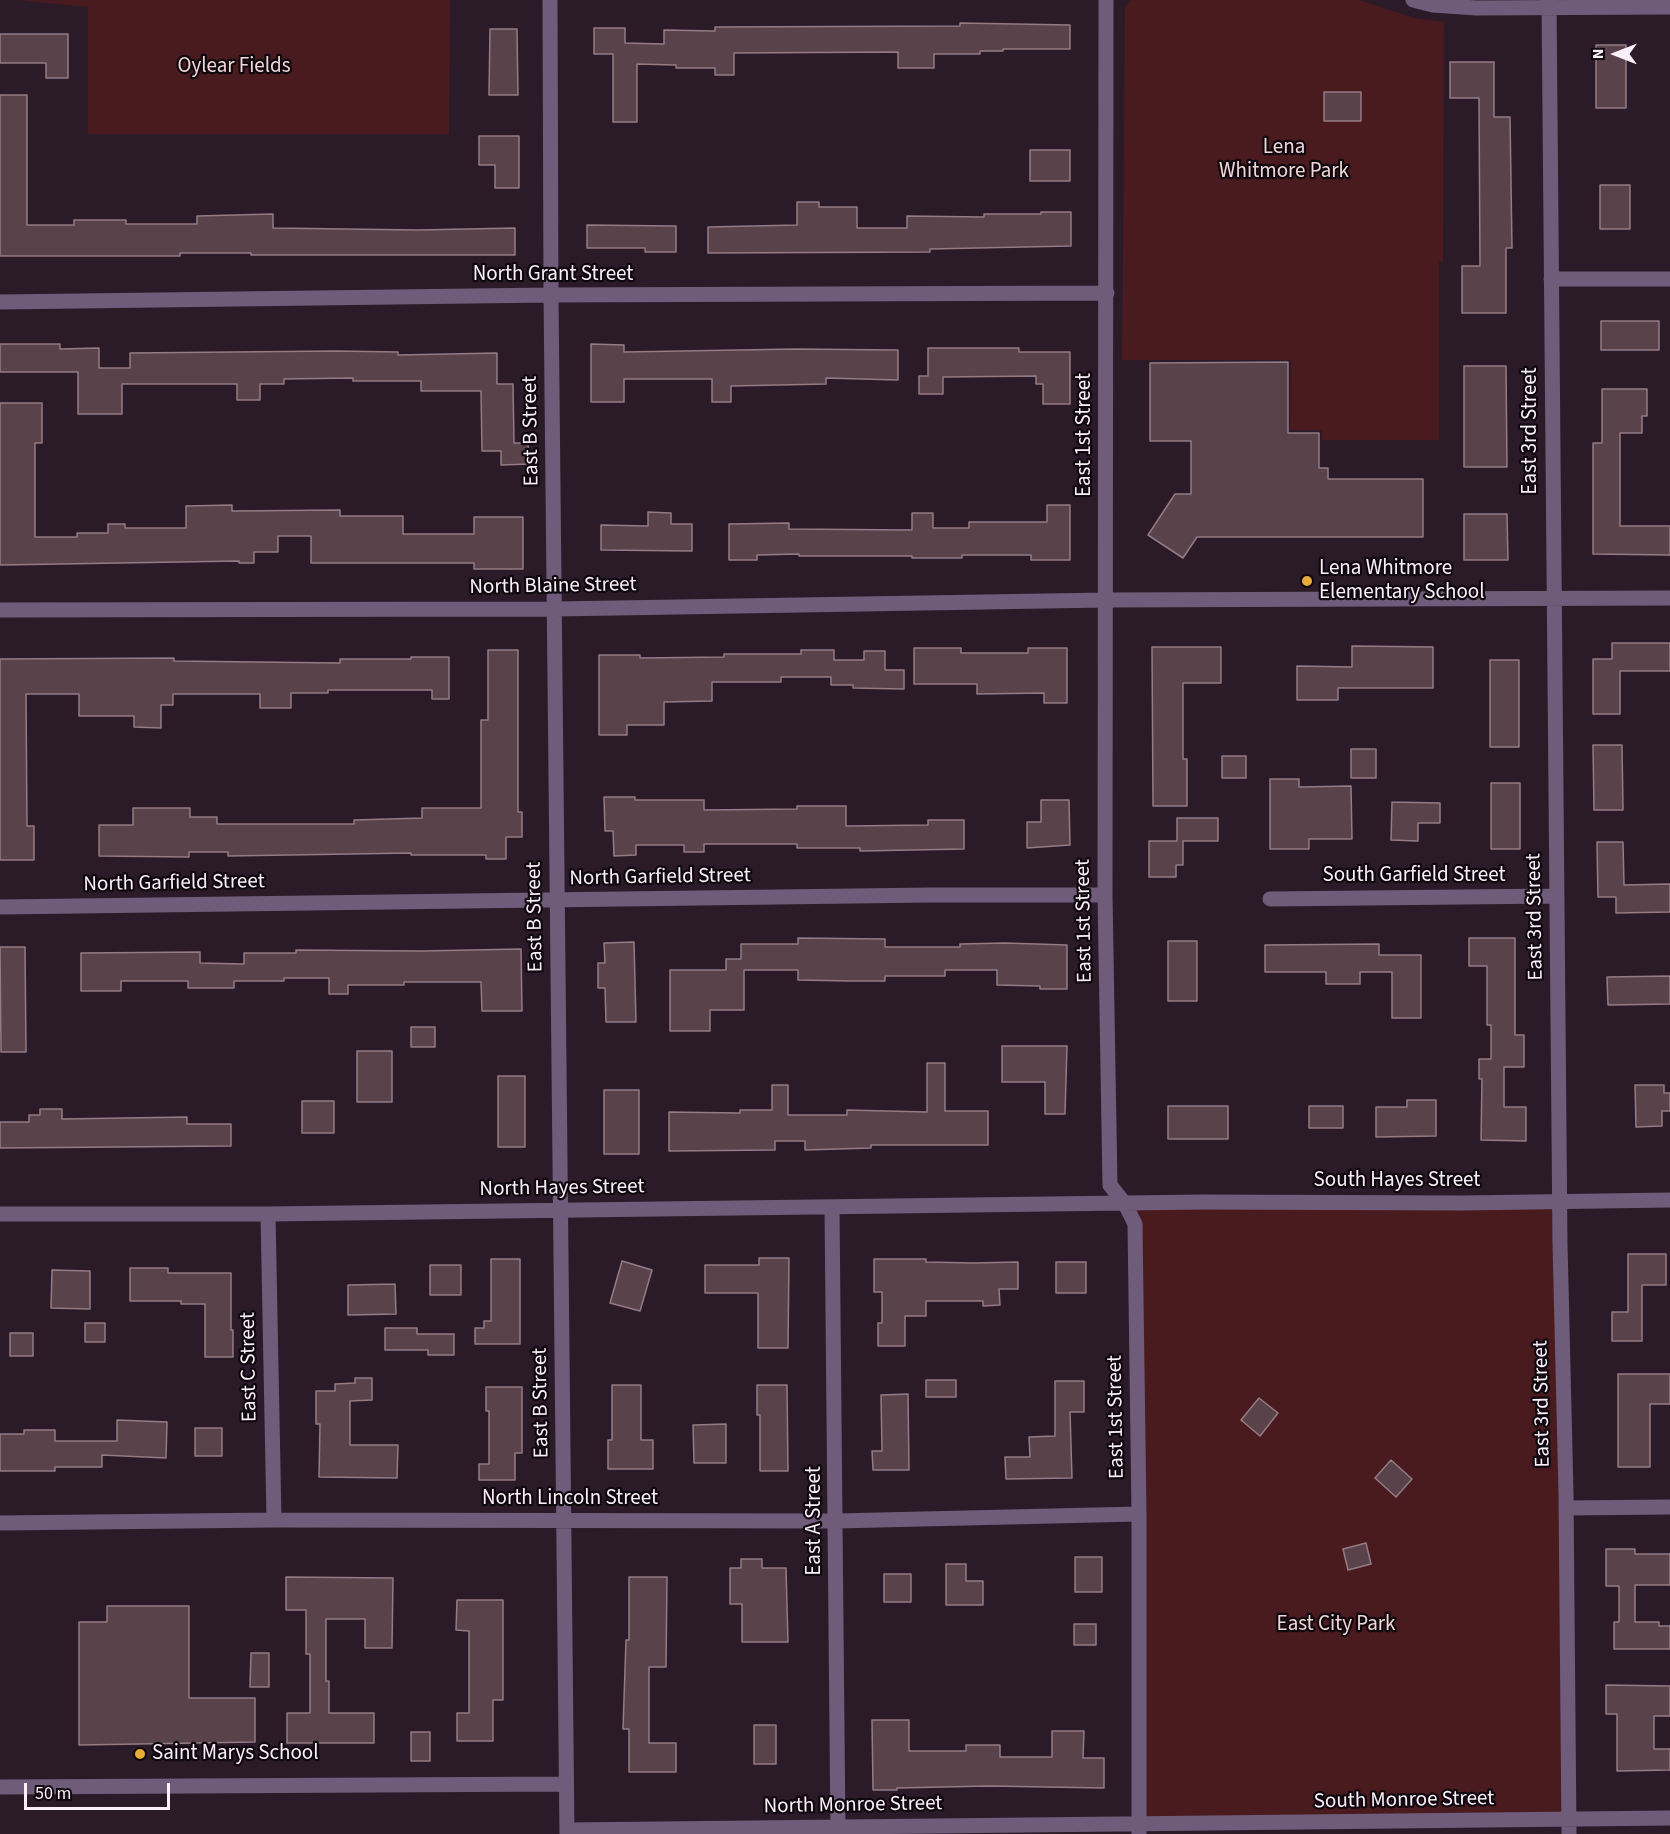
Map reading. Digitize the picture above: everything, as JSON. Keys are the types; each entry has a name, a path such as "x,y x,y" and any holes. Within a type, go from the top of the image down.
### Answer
{"street":[{"name":"East B Street","path":"550,0 567,1832"},
{"name":"East 1st Street","path":"1106,0 1105,895 1110,1185 1125,1204 1135,1224 1139,1514 1139,1829"},
{"path":"1413,0 1433,5 1476,8 1549,3 1670,6"},
{"name":"East 3rd Street","path":"1549,3 1553,598 1569,1827"},
{"path":"1551,279 1670,279"},
{"name":"North Grant Street","path":"0,302 551,295 1107,293"},
{"name":"North Blaine Street","path":"0,610 555,609 1106,600 1670,598"},
{"name":"North Garfield Street","path":"0,907 931,895 1105,895"},
{"name":"South Garfield Street","path":"1270,898 1557,896"},
{"name":"South Hayes Street","path":"1125,1204 1670,1200"},
{"name":"North Hayes Street","path":"0,1214 268,1214 1125,1204"},
{"name":"East A Street","path":"832,1207 838,1830"},
{"name":"East C Street","path":"268,1214 274,1520"},
{"path":"1566,1508 1670,1507"},
{"name":"North Lincoln Street","path":"0,1523 565,1519 836,1521 1139,1514"},
{"path":"0,1787 566,1784"},
{"name":"South Monroe Street","path":"1139,1829 1569,1827 1670,1818"},
{"name":"North Monroe Street","path":"567,1832 1139,1829"}],"green space":[{"name":"Oylear Fields","path":"17,0 450,0 449,134 88,134 88,7"},
{"name":"Lena Whitmore Park","path":"1131,0 1359,0 1414,18 1444,22 1443,262 1439,262 1439,440 1322,440 1322,430 1290,430 1291,360 1122,360 1125,7"},
{"name":"East City Park","path":"1560,1201 1569,1820 1139,1824 1135,1224 1125,1204"}],"building":[{"path":"960,23 1070,25 1070,49 1003,49 1003,51 980,51 980,54 934,54 934,68 898,68 898,52 734,53 734,75 715,75 715,68 676,68 676,65 637,64 637,122 613,122 613,54 594,54 594,28 625,28 625,43 664,44 664,30 715,31 715,27 960,26"},
{"path":"490,29 517,29 518,95 489,95"},
{"path":"0,34 68,34 68,78 46,78 46,63 0,63"},
{"path":"1596,45 1626,45 1626,108 1596,108"},
{"path":"1450,62 1494,62 1494,117 1510,117 1512,248 1506,248 1506,313 1462,313 1462,266 1480,266 1479,98 1450,98"},
{"path":"1324,92 1361,92 1361,121 1324,121"},
{"path":"0,95 27,95 27,225 74,225 74,220 126,220 126,224 197,224 197,216 273,214 273,228 418,230 515,228 515,255 180,253 180,256 0,256"},
{"path":"479,136 519,136 519,188 495,188 495,165 479,165"},
{"path":"1030,150 1070,150 1070,181 1030,181"},
{"path":"1600,185 1630,185 1630,229 1600,229"},
{"path":"797,202 819,202 819,207 857,207 857,228 907,228 907,216 984,217 984,214 1071,212 1071,246 930,249 930,252 708,253 708,227 797,225"},
{"path":"587,225 676,226 676,252 645,252 645,248 587,248"},
{"path":"1601,321 1659,321 1659,350 1601,350"},
{"path":"0,344 60,344 60,349 99,348 99,368 130,368 130,353 336,351 398,352 398,355 497,353 497,384 513,384 514,443 528,443 529,464 501,465 501,451 482,451 481,391 421,391 421,381 353,381 353,378 284,379 284,384 260,384 260,400 237,400 237,384 122,384 122,414 78,414 78,372 0,372"},
{"path":"591,344 624,345 624,352 898,350 898,380 826,378 826,384 731,386 731,402 712,402 712,379 624,379 624,402 591,402"},
{"path":"928,348 1019,348 1019,352 1070,352 1070,404 1043,404 1043,384 1036,384 1036,376 943,377 943,394 919,394 919,376 928,376"},
{"path":"1288,362 1288,433 1319,433 1319,468 1328,468 1328,479 1423,479 1423,537 1197,537 1183,558 1148,535 1175,494 1191,494 1191,441 1150,441 1150,363"},
{"path":"1464,366 1506,366 1507,467 1464,467"},
{"path":"1602,389 1647,389 1647,416 1642,416 1642,433 1620,433 1620,526 1670,526 1670,555 1593,554 1593,443 1602,443"},
{"path":"0,403 42,403 42,443 35,443 35,537 77,537 77,533 108,533 108,524 125,524 125,528 186,528 186,506 232,505 232,511 340,510 340,516 403,516 403,534 474,534 474,517 523,517 523,569 474,569 474,563 311,563 311,536 278,536 278,552 254,552 254,563 239,563 239,561 0,565"},
{"path":"1047,505 1070,505 1070,560 1031,560 1031,555 912,558 912,556 799,556 799,554 757,555 757,560 729,560 729,524 789,523 789,529 912,530 912,513 933,513 933,528 969,528 969,522 1047,522"},
{"path":"648,512 671,513 671,524 692,524 692,551 601,550 601,525 648,526"},
{"path":"1464,514 1507,514 1508,560 1464,560"},
{"path":"1612,643 1670,643 1670,671 1620,671 1620,714 1593,714 1593,659 1612,659"},
{"path":"1352,646 1433,647 1433,688 1338,688 1338,700 1297,700 1297,666 1352,667"},
{"path":"1152,647 1221,647 1221,683 1183,683 1183,759 1187,759 1187,806 1153,806"},
{"path":"914,648 961,648 961,653 1028,653 1028,648 1067,648 1067,703 1044,703 1044,693 977,694 977,684 914,684"},
{"path":"488,650 518,650 518,812 522,812 522,837 506,837 506,859 486,859 486,855 411,855 411,853 228,856 228,852 189,852 189,857 99,856 99,825 133,825 133,808 190,808 190,817 217,817 217,824 354,824 354,820 422,818 422,808 481,808 481,720 488,720"},
{"path":"801,650 834,650 834,660 864,660 864,651 885,651 885,670 904,670 904,689 831,685 831,677 781,677 781,682 712,682 712,701 664,702 664,725 627,725 627,735 599,735 599,655 640,655 640,658 724,657 724,654 801,654"},
{"path":"411,657 449,657 449,699 432,699 432,690 328,690 328,693 291,693 291,708 260,708 260,694 173,694 173,705 161,705 161,728 134,727 134,716 79,716 79,694 26,694 27,826 34,826 34,860 0,860 0,659 174,658 174,661 340,663 340,659 411,659"},
{"path":"1490,660 1519,660 1519,747 1490,747"},
{"path":"1593,745 1622,745 1623,810 1594,810"},
{"path":"1351,749 1376,749 1376,778 1351,778"},
{"path":"1222,756 1246,756 1246,778 1222,778"},
{"path":"1270,779 1299,779 1299,787 1351,786 1352,839 1309,839 1309,849 1270,849"},
{"path":"1491,783 1520,783 1520,849 1491,849"},
{"path":"604,797 635,797 635,800 704,800 704,810 846,806 846,826 928,825 928,820 964,820 964,849 860,851 860,848 797,848 797,844 704,844 704,852 684,852 684,845 636,845 636,855 614,856 613,831 605,831"},
{"path":"1041,800 1069,800 1070,845 1027,848 1027,822 1041,822"},
{"path":"1392,802 1440,803 1440,823 1418,823 1418,841 1391,840"},
{"path":"1177,818 1218,818 1218,841 1183,841 1183,865 1176,865 1176,877 1149,877 1149,841 1177,841"},
{"path":"1597,842 1623,842 1624,885 1670,884 1670,912 1616,913 1616,897 1598,897"},
{"path":"798,938 885,939 885,947 960,947 960,944 1005,943 1067,945 1067,989 997,985 997,970 945,970 945,976 885,976 885,981 850,981 798,980 798,970 744,970 744,1010 710,1010 710,1031 670,1031 670,970 726,970 726,959 741,959 741,944 798,944"},
{"path":"1469,938 1515,938 1515,1035 1524,1035 1524,1067 1504,1067 1504,1107 1526,1107 1526,1141 1481,1140 1482,1079 1479,1079 1479,1059 1491,1059 1491,1025 1487,1025 1487,966 1469,966"},
{"path":"1168,941 1197,941 1197,1001 1168,1001"},
{"path":"634,942 636,1022 606,1022 605,988 598,988 598,963 605,963 604,943"},
{"path":"1379,944 1379,955 1421,955 1421,1018 1392,1018 1392,972 1360,972 1360,984 1326,984 1326,972 1265,972 1265,945"},
{"path":"0,947 25,947 26,1052 1,1052"},
{"path":"521,949 522,1011 482,1011 481,982 348,985 348,994 329,994 329,978 234,981 234,988 188,988 188,981 121,981 121,991 81,991 81,953 200,952 200,963 244,964 244,953 296,953 296,950"},
{"path":"1670,976 1670,1004 1608,1005 1607,977"},
{"path":"411,1027 435,1027 435,1047 411,1047"},
{"path":"1002,1046 1067,1046 1065,1114 1045,1114 1045,1082 1002,1082"},
{"path":"357,1051 392,1051 392,1102 357,1102"},
{"path":"927,1063 945,1063 945,1111 988,1111 988,1145 871,1145 871,1148 805,1150 805,1141 775,1141 775,1150 669,1151 669,1112 740,1113 740,1110 772,1110 772,1085 788,1085 788,1115 847,1115 847,1110 927,1112"},
{"path":"498,1076 525,1076 525,1147 498,1147"},
{"path":"1635,1085 1664,1085 1664,1093 1670,1093 1670,1111 1662,1111 1662,1126 1636,1127"},
{"path":"604,1090 639,1090 639,1154 604,1154"},
{"path":"1407,1100 1436,1100 1436,1136 1376,1137 1376,1107 1407,1107"},
{"path":"302,1101 334,1101 334,1133 302,1133"},
{"path":"1168,1106 1228,1106 1228,1139 1168,1139"},
{"path":"1309,1106 1343,1106 1343,1128 1309,1128"},
{"path":"40,1109 62,1109 62,1119 187,1117 187,1124 231,1124 231,1146 0,1148 0,1122 29,1122 29,1115 40,1115"},
{"path":"1628,1254 1666,1254 1666,1285 1642,1285 1642,1341 1612,1341 1612,1312 1628,1312"},
{"path":"759,1258 789,1258 788,1348 758,1348 758,1293 705,1293 705,1265 759,1265"},
{"path":"491,1259 520,1259 520,1344 475,1344 475,1328 484,1328 484,1321 491,1321"},
{"path":"874,1259 926,1259 926,1262 973,1263 1018,1262 1018,1289 999,1289 1000,1305 983,1306 983,1301 926,1301 926,1316 905,1316 905,1346 878,1346 878,1323 882,1323 882,1292 874,1292"},
{"path":"622,1261 652,1270 640,1311 610,1303"},
{"path":"1056,1262 1086,1262 1086,1293 1056,1293"},
{"path":"430,1265 461,1265 461,1295 430,1295"},
{"path":"130,1268 168,1268 168,1273 231,1273 233,1357 205,1357 205,1304 181,1304 181,1301 130,1301"},
{"path":"52,1270 90,1271 90,1309 51,1308"},
{"path":"395,1284 396,1314 348,1315 348,1285"},
{"path":"85,1323 105,1323 105,1342 85,1342"},
{"path":"385,1328 417,1328 417,1334 454,1334 454,1355 428,1355 428,1350 385,1350"},
{"path":"10,1333 33,1333 33,1356 10,1356"},
{"path":"1618,1374 1670,1374 1670,1404 1650,1404 1650,1467 1618,1467"},
{"path":"355,1378 372,1378 372,1400 350,1401 350,1445 398,1445 397,1478 319,1477 320,1424 316,1424 316,1391 335,1391 335,1384 355,1383"},
{"path":"926,1380 956,1380 956,1397 926,1397"},
{"path":"1055,1381 1084,1381 1084,1412 1070,1412 1072,1478 1006,1479 1005,1457 1030,1457 1029,1437 1055,1436"},
{"path":"612,1385 641,1385 641,1440 653,1440 653,1469 608,1469 608,1440 612,1440"},
{"path":"757,1385 787,1385 788,1471 760,1471 760,1415 757,1415"},
{"path":"486,1387 522,1387 522,1453 515,1453 515,1480 479,1480 479,1464 489,1464 489,1411 486,1411"},
{"path":"908,1394 909,1470 873,1470 872,1451 882,1451 881,1395"},
{"path":"1259,1398 1278,1413 1260,1436 1241,1420"},
{"path":"117,1420 167,1422 166,1458 102,1455 102,1467 55,1467 55,1471 0,1471 0,1434 24,1434 24,1430 55,1430 55,1441 117,1441"},
{"path":"726,1424 726,1463 694,1463 693,1425"},
{"path":"195,1428 222,1428 222,1456 195,1456"},
{"path":"1391,1460 1412,1479 1396,1497 1375,1478"},
{"path":"1366,1543 1371,1564 1348,1570 1343,1549"},
{"path":"1606,1549 1635,1549 1635,1554 1670,1554 1670,1585 1635,1585 1635,1622 1659,1622 1659,1626 1670,1626 1670,1649 1614,1649 1614,1622 1619,1622 1619,1586 1606,1586"},
{"path":"1075,1557 1102,1557 1102,1592 1075,1592"},
{"path":"741,1559 762,1559 762,1568 786,1568 788,1642 742,1642 742,1604 730,1604 730,1568 741,1568"},
{"path":"946,1564 966,1564 966,1581 983,1581 983,1605 946,1605"},
{"path":"884,1574 911,1574 911,1602 884,1602"},
{"path":"286,1577 393,1578 392,1648 365,1648 365,1619 326,1619 326,1681 329,1681 329,1713 374,1713 374,1743 287,1743 287,1713 310,1713 310,1654 306,1654 306,1610 286,1610"},
{"path":"629,1577 667,1577 666,1667 649,1667 649,1743 676,1743 676,1772 629,1772 629,1729 623,1729 626,1640 629,1640"},
{"path":"457,1600 503,1600 503,1700 493,1700 493,1741 457,1741 457,1713 469,1713 469,1631 456,1630"},
{"path":"107,1606 189,1606 189,1698 255,1698 255,1742 79,1745 79,1622 107,1622"},
{"path":"1074,1624 1096,1624 1096,1645 1074,1645"},
{"path":"251,1653 269,1653 269,1687 250,1687"},
{"path":"1606,1685 1670,1686 1670,1716 1654,1716 1654,1749 1670,1749 1670,1770 1617,1771 1617,1714 1606,1714"},
{"path":"872,1720 909,1720 909,1751 966,1751 966,1745 1000,1745 1000,1757 1052,1757 1052,1731 1084,1731 1083,1758 1104,1758 1104,1788 989,1786 873,1790"},
{"path":"754,1725 776,1725 776,1764 754,1764"},
{"path":"411,1732 430,1732 430,1761 411,1761"}],"place":[{"name":"Lena Whitmore Elementary School","path":"1307,581"},
{"name":"Saint Marys School","path":"140,1754"}]}
